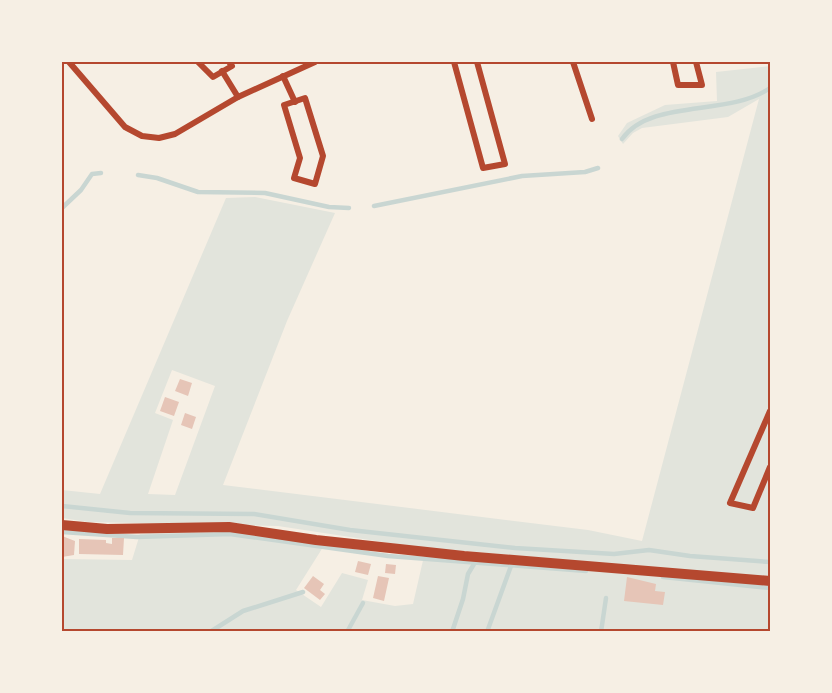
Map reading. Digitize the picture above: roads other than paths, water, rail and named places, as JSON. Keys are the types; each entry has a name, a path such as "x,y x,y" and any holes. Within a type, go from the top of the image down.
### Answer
{"street":[{"path":"69,62 117,120 142,136 159,138 175,134 238,97 315,62"},
{"path":"198,62 213,77 232,66 229,62"},
{"path":"454,62 483,168 505,164 477,62"},
{"path":"573,62 591,119"},
{"path":"673,62 678,85 702,85 696,62"},
{"path":"222,71 238,97"},
{"path":"283,76 294,102"},
{"path":"305,98 323,156 315,184 294,178 300,158 284,105 294,102 305,98"},
{"path":"771,411 730,503 753,508 771,467"},
{"path":"62,525 106,529 229,527 454,555 771,581"}],"waterway":[{"path":"622,139 635,126 652,118 671,112 734,102 753,97 770,88"},
{"path":"374,206 522,176 585,172 598,168"},
{"path":"62,208 81,190 92,174 101,173"},
{"path":"138,175 157,178 198,192 265,193 329,207 349,208"},
{"path":"62,506 130,513 254,514 350,530 515,548 614,554 649,550 690,556 770,562"},
{"path":"62,532 137,537 230,534 388,556 586,571"},
{"path":"452,632 463,599 468,574 474,564"},
{"path":"487,632 511,566"},
{"path":"663,577 770,588"},
{"path":"210,632 243,611 303,592"},
{"path":"601,632 606,598"},
{"path":"347,632 363,603"}]}
